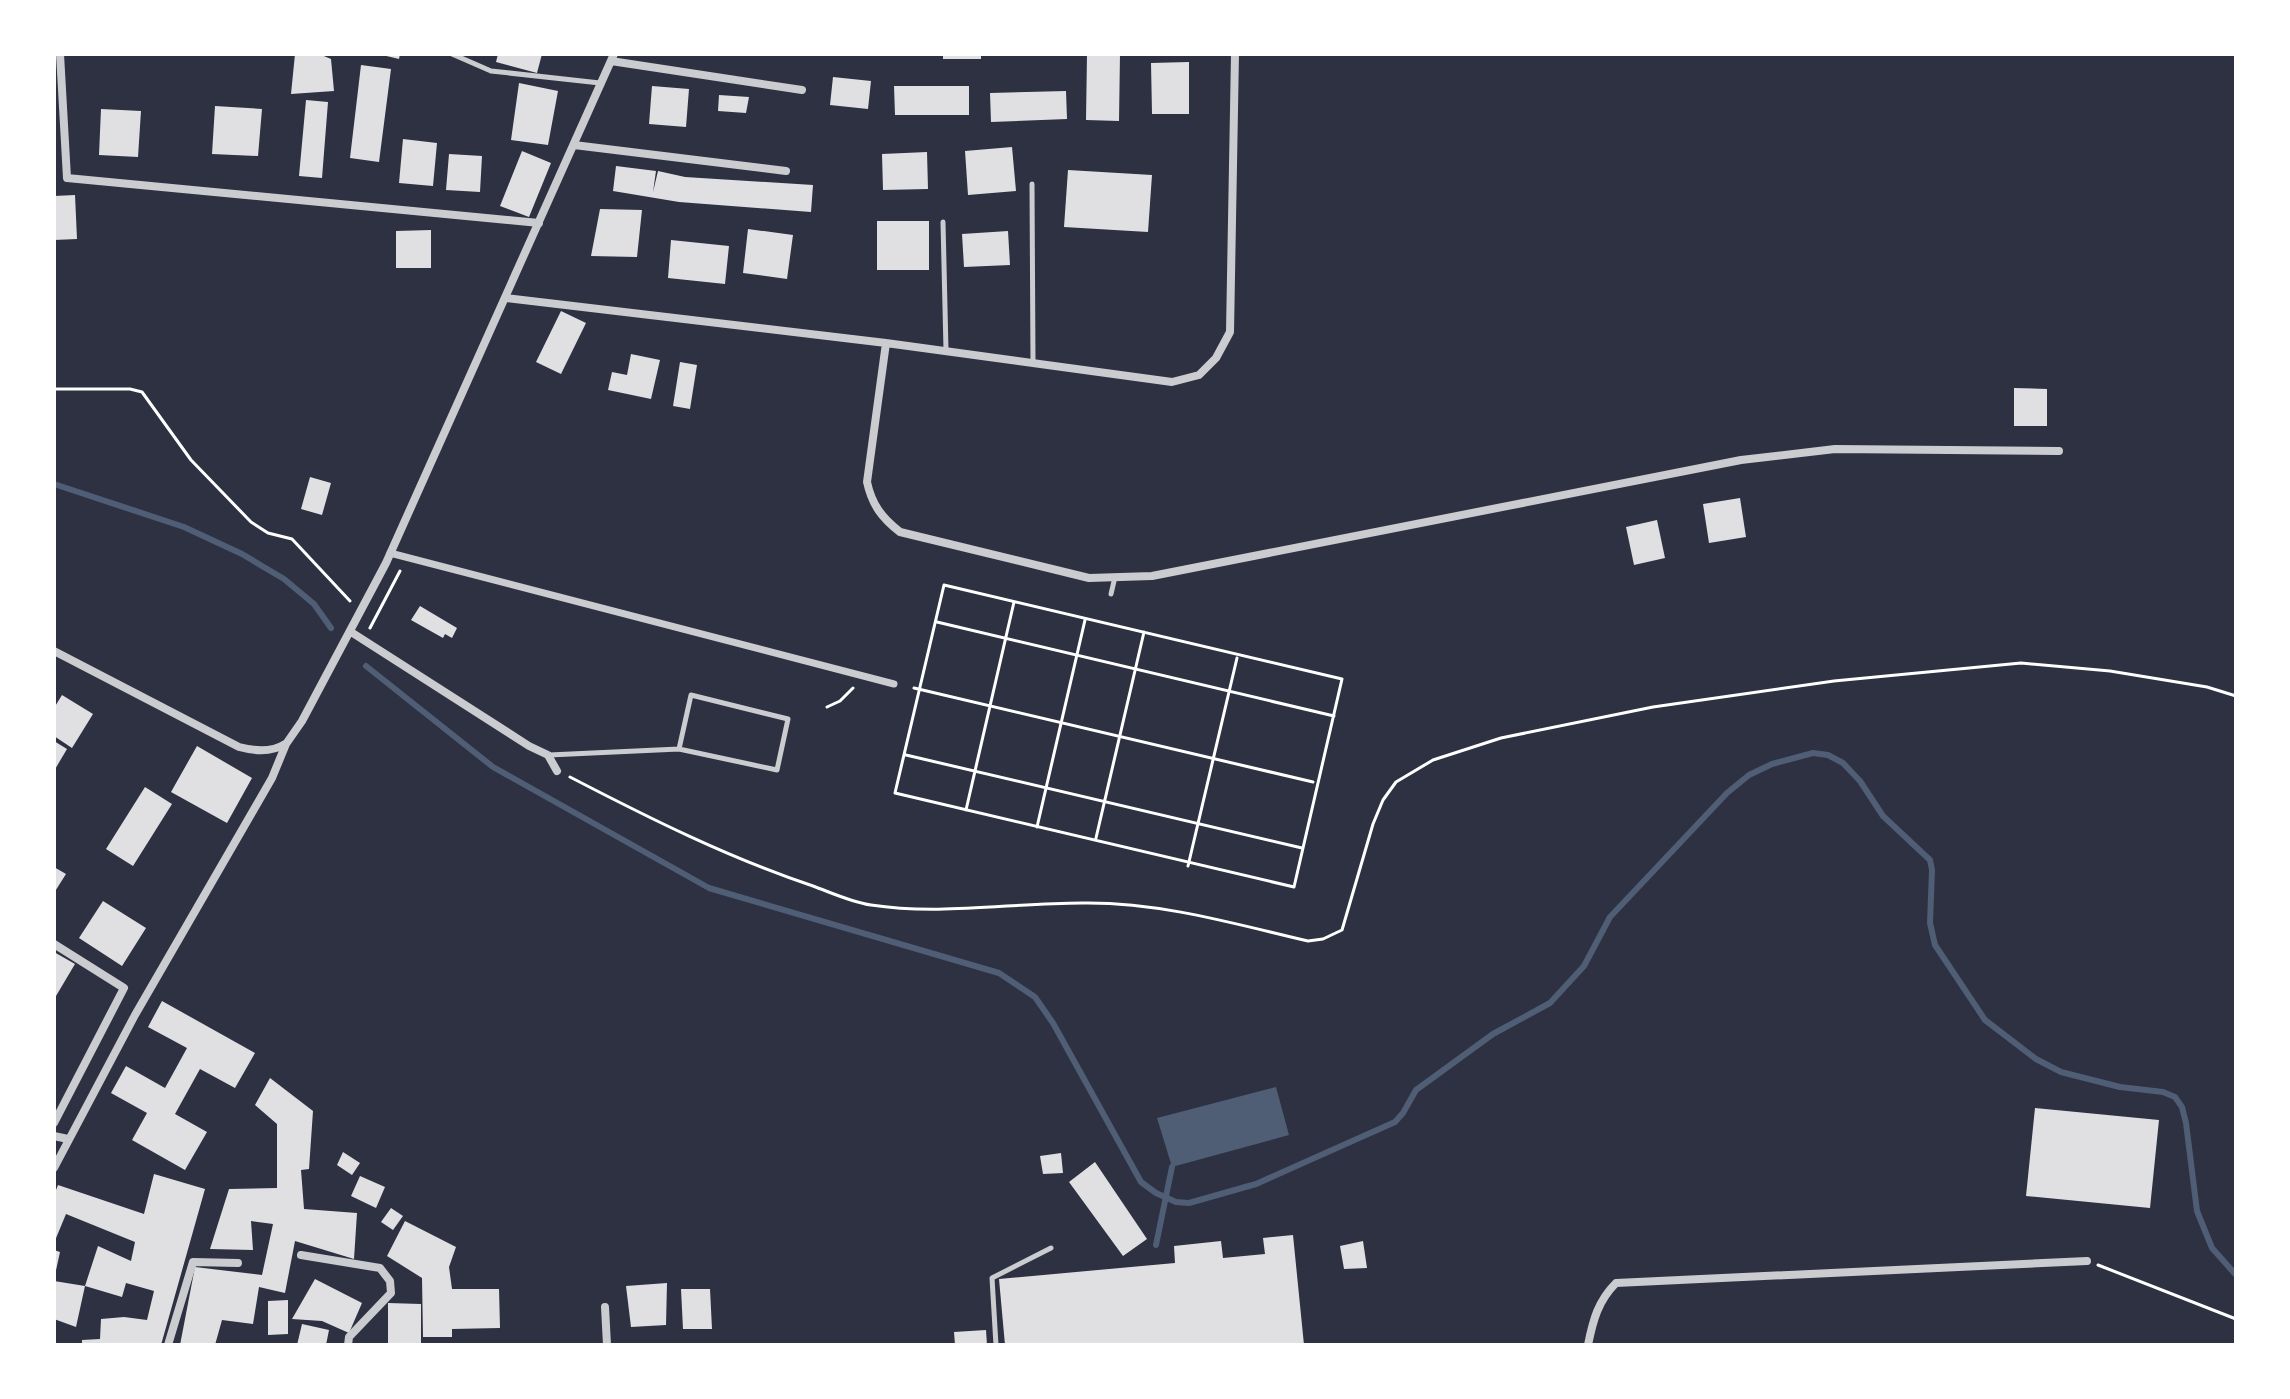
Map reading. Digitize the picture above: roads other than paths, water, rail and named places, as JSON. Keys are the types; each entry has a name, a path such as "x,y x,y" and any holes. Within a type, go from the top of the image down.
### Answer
{"street":[{"path":"60,54 67,178 539,223"},
{"path":"506,298 886,343 1172,382 1199,375 1216,358 1230,332 1235,54"},
{"path":"54,1168 135,1015 272,778 286,744 351,632 390,553 613,58 802,90"},
{"path":"574,145 786,171"},
{"path":"886,343 867,482 878,512 900,532 1089,578 1152,576 1741,460 1835,449 2059,451"},
{"path":"390,553 894,684"},
{"path":"351,632 529,746 548,755 557,771"},
{"path":"54,651 239,747 253,751 271,750 286,744"},
{"path":"54,944 124,988 54,1123"},
{"path":"54,1136 68,1139"},
{"path":"301,1255 380,1268 390,1281 391,1293 349,1337 348,1345"},
{"path":"1588,1345 1593,1320 1603,1296 1616,1283 2087,1261"},
{"path":"168,1345 193,1262 238,1263"},
{"path":"605,1307 607,1345"}],"lane":[{"path":"452,54 491,71 601,83"},
{"path":"1032,184 1033,363"},
{"path":"943,222 946,351"},
{"path":"1111,594 1115,576"},
{"path":"548,755 679,749 777,770 788,719 691,695 679,749"},
{"path":"996,1345 992,1278 1051,1248"}],"water":[{"path":"1276,1087 1289,1135 1172,1167 1157,1118"}],"waterway":[{"path":"54,484 184,527 242,554 284,579 314,604 331,628"},
{"path":"366,666 493,767 709,888 999,973 1035,997 1053,1023 1141,1182 1176,1202 1189,1203 1256,1184 1395,1122 1416,1090 1493,1034 1550,1003 1584,966 1610,917 1727,793 1749,775 1772,764 1813,753 1828,755 1843,763 1860,781 1883,816 1930,860 1930,923 1935,945 1985,1020 2036,1059 2061,1072 2175,1097 2182,1107 2186,1123 2197,1211 2212,1248 2236,1275"},
{"path":"1156,1245 1172,1167"}]}
